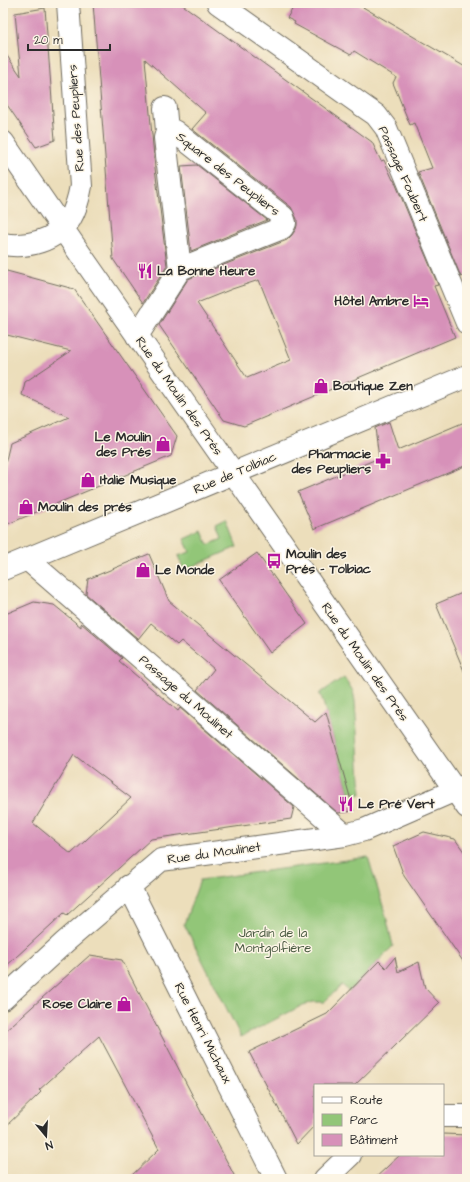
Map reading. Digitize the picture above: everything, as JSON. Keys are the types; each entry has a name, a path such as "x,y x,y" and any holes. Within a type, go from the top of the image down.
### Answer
{"street":[{"name":"Rue des Peupliers","path":"62,228 70,220 81,186 68,3"},
{"name":"Passage Foubert","path":"218,3 376,115 386,128 467,323"},
{"path":"165,108 167,131"},
{"name":"Square des Peupliers","path":"167,131 174,131 283,217 285,223 282,228 180,269 165,138 167,131"},
{"name":"Rue du Moulin des Prés","path":"3,142 233,474 463,794"},
{"path":"3,244 15,246 28,245 41,241 62,228"},
{"path":"137,336 180,269"},
{"name":"Rue de Tolbiac","path":"3,569 467,376"},
{"name":"Passage du Moulinet","path":"27,559 345,835"},
{"name":"Rue du Moulinet","path":"3,999 129,886 161,860 345,835 364,830 463,794"},
{"name":"Rue Henri Michaux","path":"129,886 276,1179"},
{"path":"444,1116 467,1116"},
{"path":"325,1179 349,1156"}],"green space":[{"path":"227,521 237,547 184,570 178,556 190,552 184,539 202,531 208,545 222,539 217,526"},
{"path":"344,677 353,691 355,701 361,794 355,795 354,791 349,793 321,695 319,694"},
{"name":"Jardin de la Montgolfière","path":"368,857 386,916 393,946 349,991 342,985 324,1002 313,1002 303,1005 241,1037 184,924 200,880"}],"building":[{"path":"93,3 180,3 372,142 381,161 384,160 394,180 438,285 434,286 455,337 244,426 224,420 159,325 188,279 287,240 296,229 297,219 291,207 192,129 206,113 145,59 155,168 167,266 143,303 113,259","holes":["259,280 291,360 247,378 197,303"]},
{"path":"296,3 356,3 467,68 467,275 461,277 418,172 432,168 414,123 410,125 393,83 396,77 354,51 351,55 294,24 295,22 287,18"},
{"path":"45,8 55,140 36,147 3,99 3,50 21,76 15,13"},
{"path":"197,165 267,220 191,251 181,166"},
{"path":"3,270 74,289 177,436 171,456 3,526 3,473 10,443 69,417 22,395 25,382 71,351 3,334"},
{"path":"467,421 467,465 314,529 298,492 379,458 375,428 389,422 398,450"},
{"path":"257,553 307,624 270,653 219,580"},
{"path":"149,554 169,601 315,722 326,712 354,811 338,813 197,690 214,669 181,641 177,645 151,623 138,639 86,594 88,579"},
{"path":"467,591 467,678 436,604"},
{"path":"34,602 54,605 81,627 81,623 122,658 119,661 178,711 180,708 294,807 291,819 151,839 67,915 64,913 3,969 3,615","holes":["74,755 131,798 71,854 33,823"]},
{"path":"424,832 455,839 467,856 467,967 404,876 393,846"},
{"path":"90,955 122,960 236,1179 128,1179 159,1149 99,1036 39,1090 41,1092 3,1129 3,1033"},
{"path":"395,957 398,972 419,962 425,988 439,1003 356,1084 314,1084 314,1126 297,1144 249,1052 327,1014 379,961 386,968"},
{"path":"444,1134 467,1135 467,1179 374,1179 399,1156 444,1156"}],"place":[{"name":"La Bonne Heure","path":"145,271"},
{"name":"Hôtel Ambre","path":"421,301"},
{"name":"Boutique Zen","path":"321,386"},
{"name":"Le Moulin des Prés","path":"163,444"},
{"name":"Pharmacie des Peupliers","path":"383,461"},
{"name":"Italie Musique","path":"88,480"},
{"name":"Moulin des prés","path":"26,507"},
{"name":"Moulin des Prés - Tolbiac","path":"274,561"},
{"name":"Le Monde","path":"143,570"},
{"name":"Le Pré Vert","path":"346,804"},
{"name":"Rose Claire","path":"124,1004"}]}
